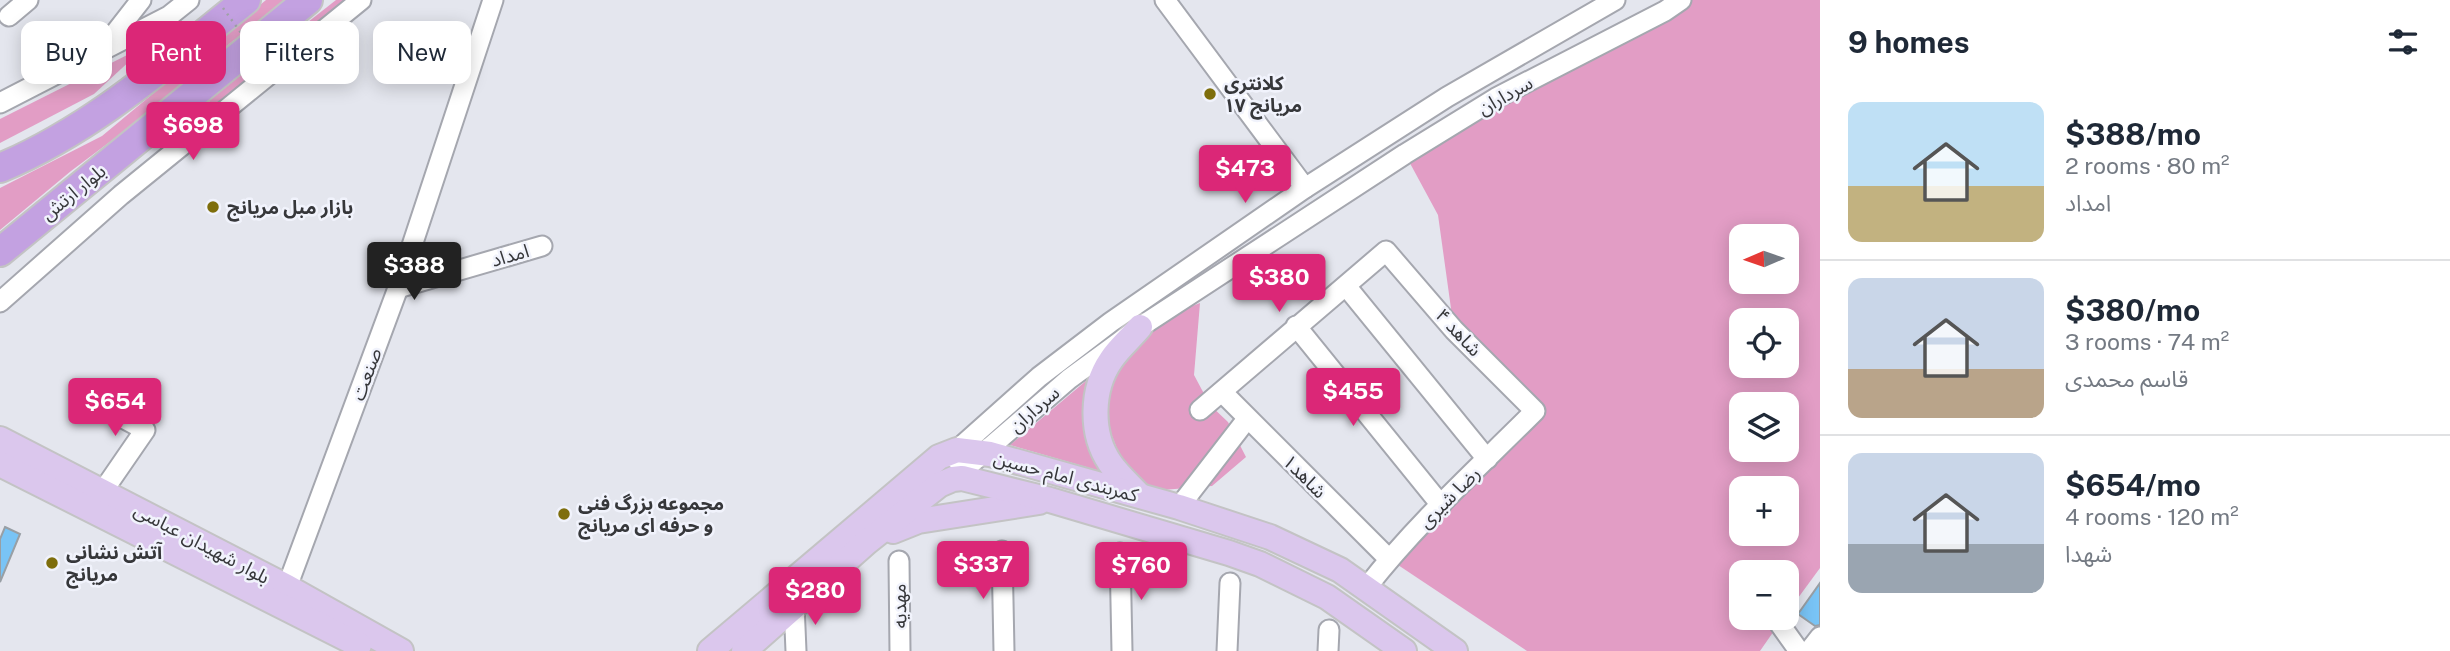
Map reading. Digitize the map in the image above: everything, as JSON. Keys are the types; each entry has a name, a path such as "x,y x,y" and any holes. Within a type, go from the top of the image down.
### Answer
{"highway":[{"name":"بلوار ارتش","path":"0,252 308,0"},
{"path":"0,168 108,110 234,4"}],"main road":[{"path":"1140,327 1110,361 1095,405 1102,449 1110,464 1140,496"},
{"name":"بلوار شهیدان عباسی","path":"0,439 287,587 401,651"},
{"path":"710,651 932,462 957,450"},
{"name":"کمربندی امام حسین","path":"957,450 983,453 1140,496 1283,542 1340,570 1367,587 1455,651"},
{"name":"بلوار شهیدان عباسی","path":"0,464 368,651"},
{"path":"744,651 867,542 939,485 953,479"},
{"name":"کمربندی امام حسین","path":"953,479 973,480 1050,500 1260,564 1327,597 1404,651"},
{"path":"867,542 918,521 1050,500"}],"street":[{"path":"9,16 28,0"},
{"path":"112,37 141,0"},
{"path":"112,45 169,16 189,0"},
{"path":"0,302 121,195 361,0"},
{"name":"صنعت","path":"287,587 398,288 493,0"},
{"path":"1166,0 1305,188"},
{"name":"سرداران","path":"957,450 1039,377 1111,322 1305,188 1447,97 1615,0"},
{"name":"سرداران","path":"953,479 1069,379 1140,327 1405,154 1496,98 1665,11 1681,0"},
{"path":"0,103 37,84"},
{"name":"امداد","path":"398,288 542,246"},
{"name":"شاهد ۴","path":"1346,286 1386,251 1454,330 1535,411"},
{"path":"1200,410 1346,286 1488,459"},
{"path":"1296,326 1441,505"},
{"name":"شاهد۱","path":"1222,391 1389,559"},
{"path":"82,396 145,430 103,491"},
{"name":"رضا شیری","path":"1367,587 1389,559 1535,411"},
{"path":"1179,508 1247,419"},
{"path":"953,479 957,450"},
{"path":"1002,551 1004,651"},
{"path":"1120,553 1122,651"},
{"name":"مهدیه","path":"899,561 900,651"},
{"path":"1227,651 1230,583"},
{"path":"794,604 796,651"},
{"path":"1328,651 1329,630"},
{"path":"1784,630 1799,651"},
{"path":"1809,651 1820,637"}],"path":[{"path":"234,4 243,21"}],"shaded area":[{"path":"266,0 288,0 262,21 241,21"},
{"path":"336,0 355,0 329,21 309,21"},
{"path":"1681,0 1820,0 1820,568 1799,597 1799,560 1729,560 1729,630 1775,630 1760,651 1527,651 1389,559 1535,411 1454,330 1438,215 1405,154"},
{"path":"240,22 240,39 226,47 226,33"},
{"path":"126,56 126,64 112,77 112,63"},
{"path":"240,76 240,84 251,84 211,116 209,100"},
{"path":"70,84 105,84 94,94 0,143 0,119"},
{"path":"165,84 182,84 0,230 0,188 102,136"},
{"path":"1200,303 1194,375 1210,405 1228,422 1246,457 1212,486 1150,491 1121,459 1107,423 1105,397 1118,367 1151,322"},
{"path":"1093,375 1083,413 1107,473 1010,445"}],"building":[{"path":"5,527 20,534 0,582 0,539"},
{"path":"1820,583 1820,625 1815,626 1799,613"}],"place":[{"name":"کلانتری ۱۷ مریانج","path":"1210,94"},
{"name":"بازار مبل مریانج","path":"213,207"},
{"name":"مجموعه بزرگ فنی و حرفه ای مریانج","path":"564,514"},
{"name":"آتش نشانی مریانج","path":"52,563"}]}
